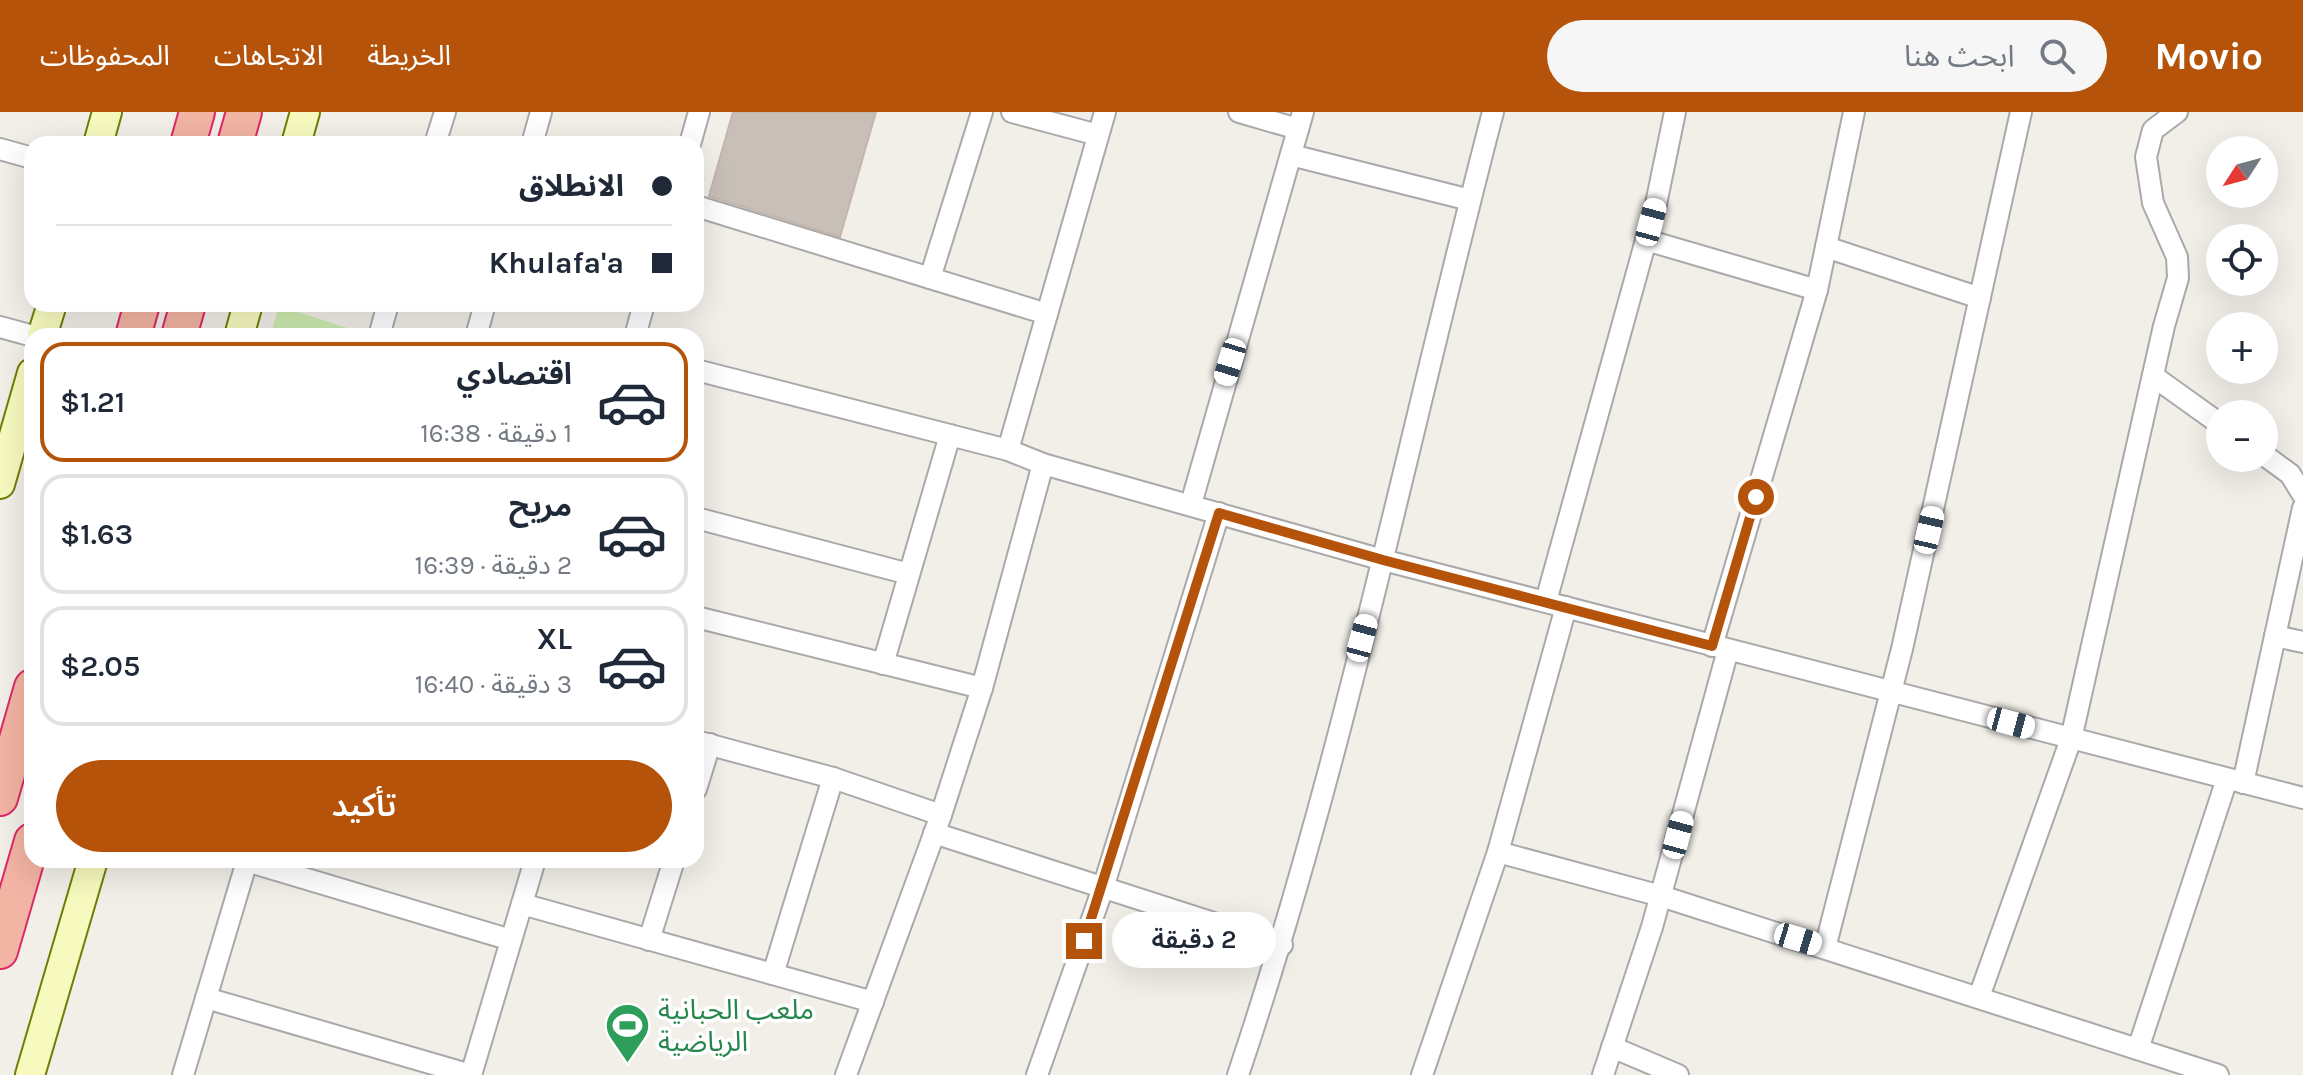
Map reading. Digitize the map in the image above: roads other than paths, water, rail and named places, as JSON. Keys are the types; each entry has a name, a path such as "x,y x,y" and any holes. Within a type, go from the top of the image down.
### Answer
{"highway":[{"path":"190,136 197,112"},
{"path":"237,136 244,112"},
{"path":"0,798 24,715"},
{"path":"0,951 24,868"}],"main road":[{"path":"100,136 107,112"},
{"path":"298,136 305,112"},
{"path":"0,484 24,401"},
{"path":"30,1075 91,868"}],"street":[{"path":"438,136 445,112"},
{"path":"534,136 541,112"},
{"path":"692,136 699,112"},
{"path":"930,278 982,112"},
{"path":"1012,112 1098,135"},
{"path":"1008,450 1105,112"},
{"path":"1191,504 1301,120 1239,112"},
{"path":"1238,1075 1282,945 1324,795 1493,112"},
{"path":"1422,1075 1498,852 1675,112"},
{"path":"1603,1075 1661,896 1720,648 1817,290 1854,112"},
{"path":"1825,948 1892,691 2021,112"},
{"path":"1979,997 2071,739 2178,278 2173,245 2153,203 2146,157 2153,130 2177,112"},
{"path":"0,149 24,156"},
{"path":"1291,155 1470,200"},
{"path":"704,208 1047,314"},
{"path":"1646,240 1817,290"},
{"path":"1826,247 1980,298"},
{"path":"0,327 24,334"},
{"path":"704,372 1008,450 1043,464 1383,560 2303,798"},
{"path":"2153,376 2206,414"},
{"path":"883,664 950,435"},
{"path":"846,1075 938,824 982,688 1043,464"},
{"path":"2278,465 2290,474 2303,495"},
{"path":"2138,1049 2235,781 2275,636 2303,508"},
{"path":"1037,1075 1103,888 1219,513"},
{"path":"704,520 909,574"},
{"path":"704,619 982,688"},
{"path":"2275,636 2303,642"},
{"path":"704,742 833,778 938,824 1103,888 1282,945"},
{"path":"773,974 833,778"},
{"path":"1498,852 1661,896 1979,997 2138,1049 2160,1066 2218,1075"},
{"path":"183,1075 243,868"},
{"path":"301,868 511,940"},
{"path":"206,998 471,1075 533,868"},
{"path":"649,940 672,868"},
{"path":"522,904 873,1002"},
{"path":"1612,1047 1678,1075"}],"place":[{"name":"ملعب الحبانية الرياضية","path":"627,1064"}]}
